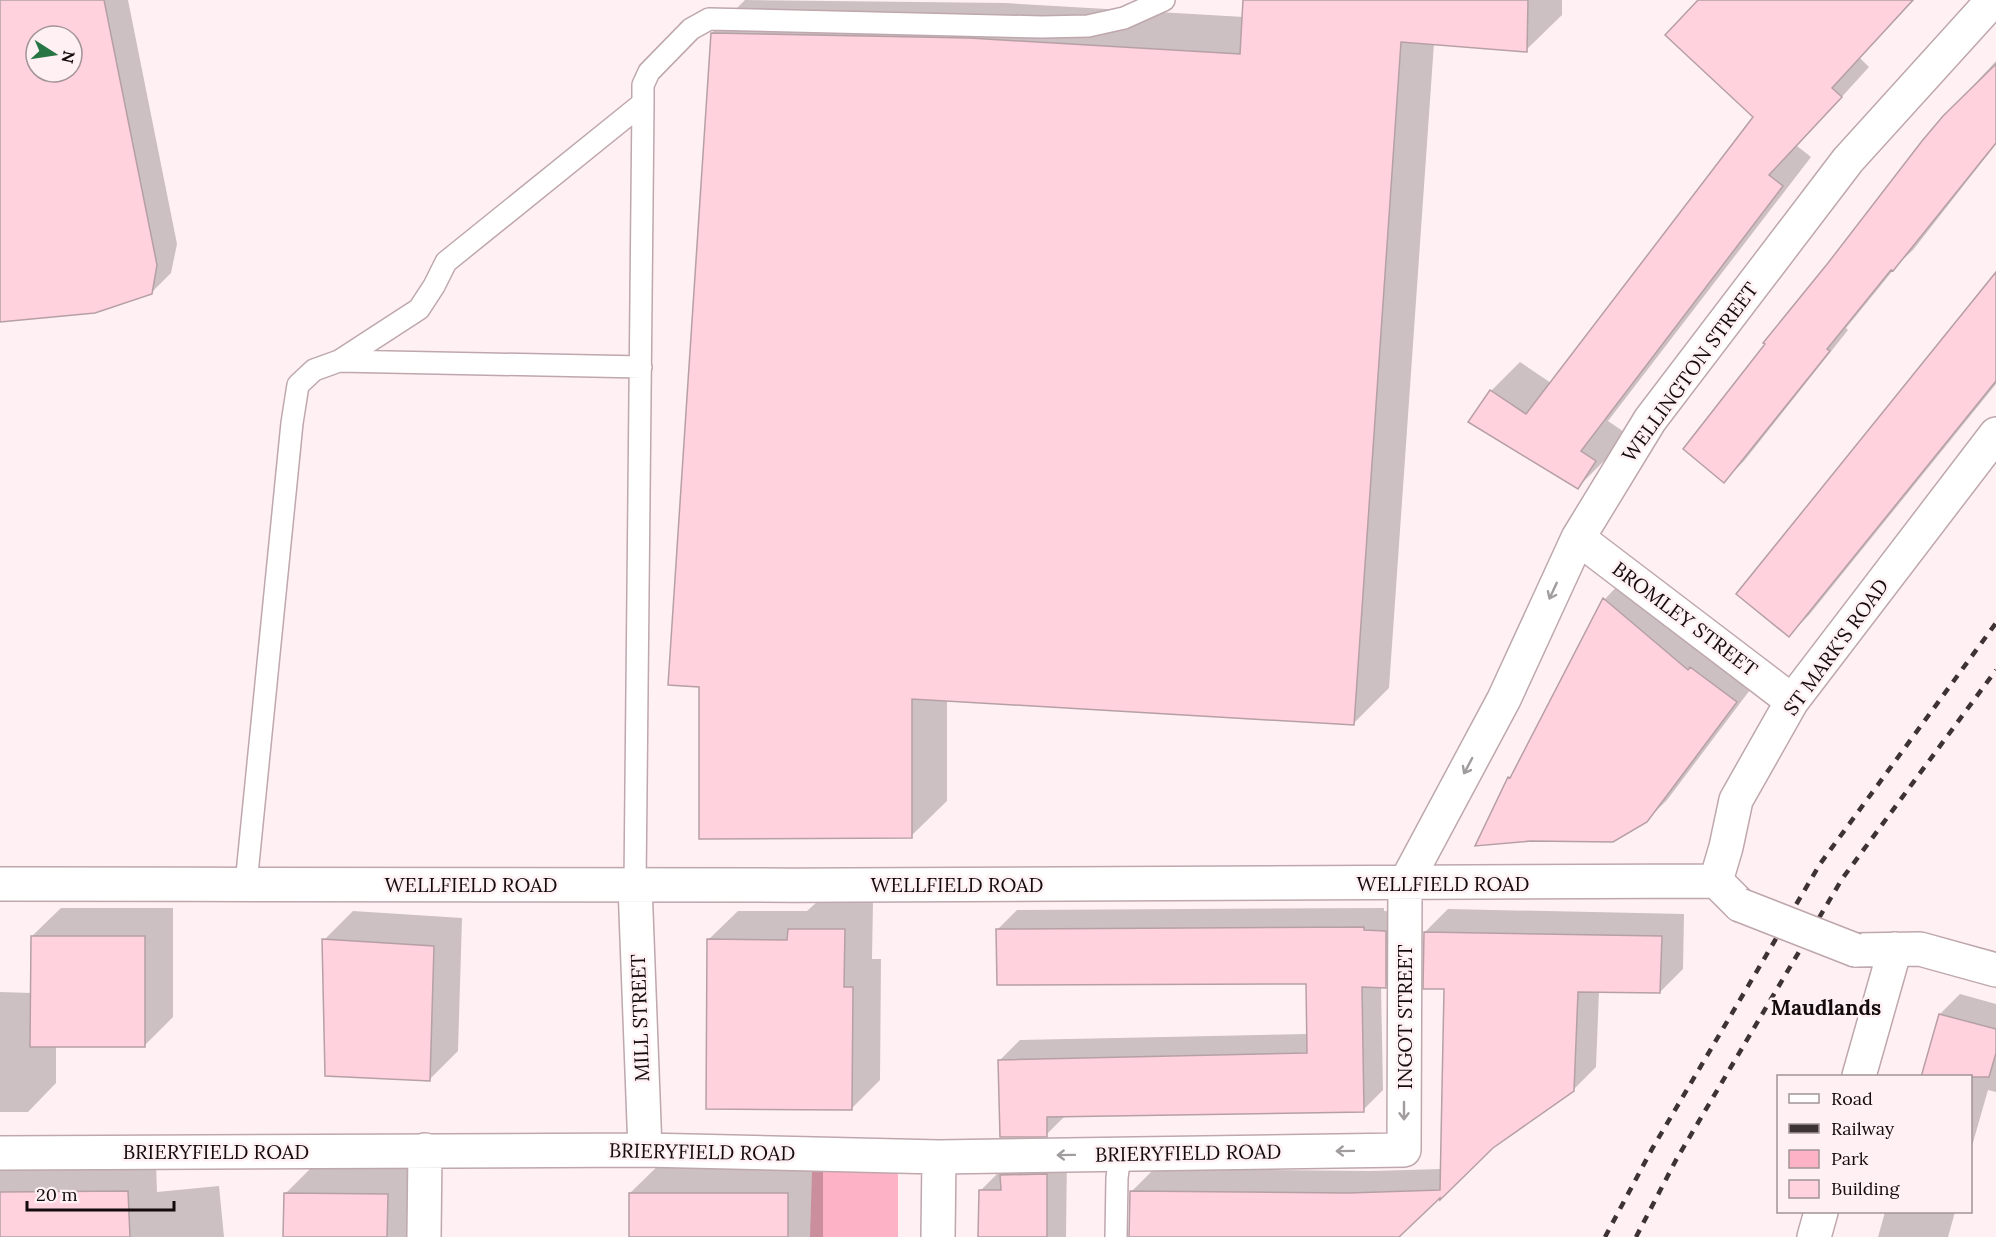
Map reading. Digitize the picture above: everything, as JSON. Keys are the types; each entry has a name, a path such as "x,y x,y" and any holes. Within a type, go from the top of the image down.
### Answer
{"street":[{"name":"WELLINGTON STREET","path":"1406,884 1504,699 1578,538 1650,420 1848,160 1993,0"},
{"name":"ST MARK'S ROAD","path":"1716,881 1736,800 1792,701 1996,434"},
{"name":"BROMLEY STREET","path":"1578,538 1792,701"},
{"name":"WELLFIELD ROAD","path":"0,884 1406,884 1716,881"},
{"path":"1716,881 1740,905 1856,950 1920,949 1996,970"},
{"name":"INGOT STREET","path":"1404,1150 1406,884"},
{"name":"MILL STREET","path":"635,885 645,1150"},
{"path":"1860,1075 1895,949"},
{"path":"424,1237 425,1150"},
{"name":"BRIERYFIELD ROAD","path":"0,1153 645,1150 939,1157 1404,1150"},
{"path":"938,1237 939,1157"},
{"path":"1814,1237 1821,1213"}],"lane":[{"path":"635,885 643,103 644,85 649,72 691,29 709,19 1030,27 1088,26 1124,18 1164,0"},
{"path":"246,884 292,423 298,385 314,370 339,361 419,309 446,262 643,103"},
{"path":"339,361 641,367"},
{"path":"1116,1237 1117,1178 1120,1154"}],"green space":[{"path":"898,1171 898,1237 810,1237 812,1172"}],"building":[{"path":"0,0 104,0 157,265 152,294 95,313 0,322"},
{"path":"1243,0 1528,0 1527,52 1401,42 1354,725 912,699 912,838 699,839 699,687 668,685 711,33 969,38 1240,54"},
{"path":"1698,0 1913,0 1832,88 1842,97 1769,175 1783,186 1581,451 1596,461 1578,489 1468,422 1490,390 1526,414 1753,117 1665,35"},
{"path":"1996,64 1996,143 1827,349 1830,351 1724,483 1683,449 1922,141 1943,116"},
{"path":"1996,272 1996,381 1789,637 1736,594"},
{"path":"1603,598 1688,670 1690,667 1737,702 1647,822 1613,842 1531,841 1475,846 1508,777 1510,778"},
{"path":"1364,927 1364,930 1386,931 1386,988 1362,987 1364,1112 1047,1117 1047,1137 1000,1137 998,1060 1307,1053 1306,984 997,985 996,929"},
{"path":"788,929 845,929 844,987 853,987 852,1110 706,1109 707,939 787,940"},
{"path":"1424,932 1662,936 1660,993 1578,992 1574,1091 1493,1148 1399,1237 1129,1237 1130,1191 1348,1193 1440,1190 1444,989 1423,989"},
{"path":"31,936 145,936 145,1047 30,1047"},
{"path":"322,939 434,946 430,1081 325,1076"},
{"path":"1939,1014 1996,1029 1996,1053 1989,1077 1922,1075"},
{"path":"1047,1174 1047,1237 978,1237 979,1190 1001,1190 1000,1175"},
{"path":"128,1191 130,1237 0,1237 0,1192"},
{"path":"284,1193 388,1194 387,1237 283,1237"},
{"path":"629,1193 788,1193 788,1237 629,1237"}],"railway":[{"path":"1605,1237 1652,1149 1820,864 1996,623"},
{"path":"1636,1237 1676,1160 1842,879 1996,670"}],"district":[{"name":"Maudlands","path":"1826,1008"}]}
